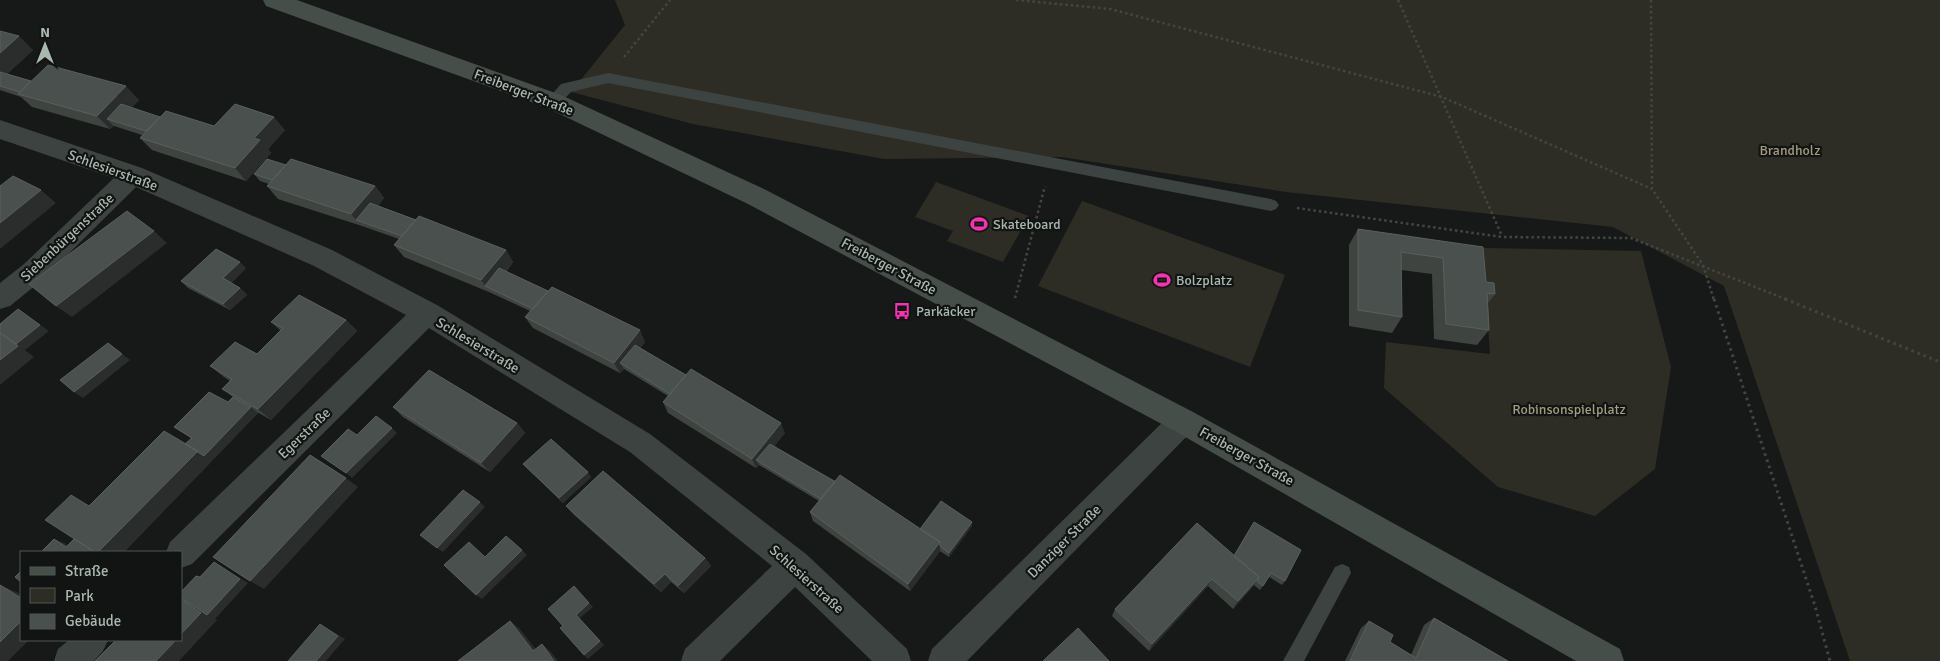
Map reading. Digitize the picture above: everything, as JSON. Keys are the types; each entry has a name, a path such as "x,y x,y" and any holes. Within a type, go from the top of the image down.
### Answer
{"main road":[{"name":"Freiberger Straße","path":"287,2 553,101 757,197 1184,421 1608,661"}],"street":[{"name":"Schlesierstraße","path":"0,129 133,175 323,258 427,313 640,444 795,565 895,661"},
{"name":"Siebenbürgenstraße","path":"0,298 33,272 133,175"},
{"name":"Egerstraße","path":"182,552 427,313"},
{"name":"Danziger Straße","path":"944,661 1184,421"},
{"path":"697,661 795,565"},
{"path":"70,661 91,641"}],"lane":[{"path":"553,101 566,88 608,78 1051,161 1271,205"},
{"path":"1293,661 1342,573"}],"path":[{"path":"608,78 670,0"},
{"path":"1016,0 1110,10 1442,97 1652,189 1703,265 1812,597 1830,661"},
{"path":"1398,0 1502,237"},
{"path":"1651,0 1652,189"},
{"path":"1014,302 1051,161"},
{"path":"1271,205 1502,237 1631,238 1703,265 1940,362"}],"green space":[{"name":"Brandholz","path":"615,0 1940,0 1940,661 1850,661 1724,286 1613,227 1286,192 1062,157 884,159 693,124 571,92 625,25"},
{"name":"Skateboard","path":"936,182 1029,216 1003,262 947,241 953,231 915,217"},
{"name":"Bolzplatz","path":"1082,201 1285,275 1250,367 1038,286"},
{"name":"Robinsonspielplatz","path":"1483,248 1641,251 1671,367 1655,469 1595,516 1498,487 1384,388 1386,342 1490,354"}],"building":[{"path":"0,31 19,36 0,53"},
{"path":"48,65 126,86 97,116 18,94"},
{"path":"0,72 31,81 20,92 0,86"},
{"path":"121,104 160,117 146,131 107,119"},
{"path":"235,104 274,117 254,138 260,140 235,168 140,138 166,111 214,126"},
{"path":"267,159 286,165 272,180 254,174"},
{"path":"291,159 375,186 351,214 267,186"},
{"path":"13,176 41,190 0,223 0,186"},
{"path":"370,203 416,220 402,236 356,220"},
{"path":"127,211 154,231 56,306 29,284"},
{"path":"419,216 506,250 481,280 394,245"},
{"path":"1358,229 1483,247 1486,282 1494,283 1495,294 1487,293 1489,330 1446,324 1443,258 1401,252 1402,317 1358,310"},
{"path":"216,249 240,262 223,278 240,288 223,304 181,281"},
{"path":"499,268 548,291 533,309 485,286"},
{"path":"552,287 640,330 614,363 525,317"},
{"path":"299,295 346,320 258,409 222,389 232,379 210,366 235,342 257,354 283,328 271,322"},
{"path":"18,309 40,325 16,344 0,332 0,324"},
{"path":"0,333 18,346 0,360"},
{"path":"108,343 122,354 74,392 60,380"},
{"path":"635,345 686,375 670,394 620,363"},
{"path":"691,369 781,423 752,459 663,402"},
{"path":"429,370 517,423 481,463 393,407"},
{"path":"209,392 228,402 233,397 251,407 204,456 185,444 192,438 174,427"},
{"path":"376,416 392,428 346,473 321,456 348,429 357,435"},
{"path":"164,431 198,451 99,551 93,551 45,520 71,495 89,506"},
{"path":"551,439 588,472 559,498 523,464"},
{"path":"770,444 835,482 821,499 756,460"},
{"path":"310,455 346,478 250,581 213,557"},
{"path":"603,471 705,558 678,586 665,574 654,584 566,506"},
{"path":"840,475 940,542 908,584 810,512"},
{"path":"463,490 480,502 437,548 420,535"},
{"path":"941,501 972,522 949,553 940,546 940,542 920,529"},
{"path":"1254,522 1301,550 1285,581 1271,573 1263,586 1257,581 1259,577 1234,556"},
{"path":"1197,523 1259,577 1238,601 1212,579 1152,644 1115,609"},
{"path":"506,536 522,550 476,595 444,565 469,542 485,557"},
{"path":"54,539 66,547 74,539 93,551 42,551"},
{"path":"214,562 240,579 207,615 182,599 182,591 196,576 200,577"},
{"path":"20,572 20,581 15,577"},
{"path":"0,585 20,597 20,622 0,642"},
{"path":"574,586 589,603 576,615 600,641 584,655 560,628 563,626 548,609"},
{"path":"182,600 201,613 182,633"},
{"path":"1434,618 1508,661 1350,661 1369,621 1393,635 1390,642 1416,658"},
{"path":"510,621 533,651 542,644 554,661 458,661"},
{"path":"320,624 338,636 316,661 288,661"},
{"path":"1078,628 1109,661 1043,661"},
{"path":"115,641 175,641 156,661 95,661"}],"place":[{"name":"Skateboard","path":"979,224"},
{"name":"Bolzplatz","path":"1162,280"},
{"name":"Parkäcker","path":"902,311"}]}
